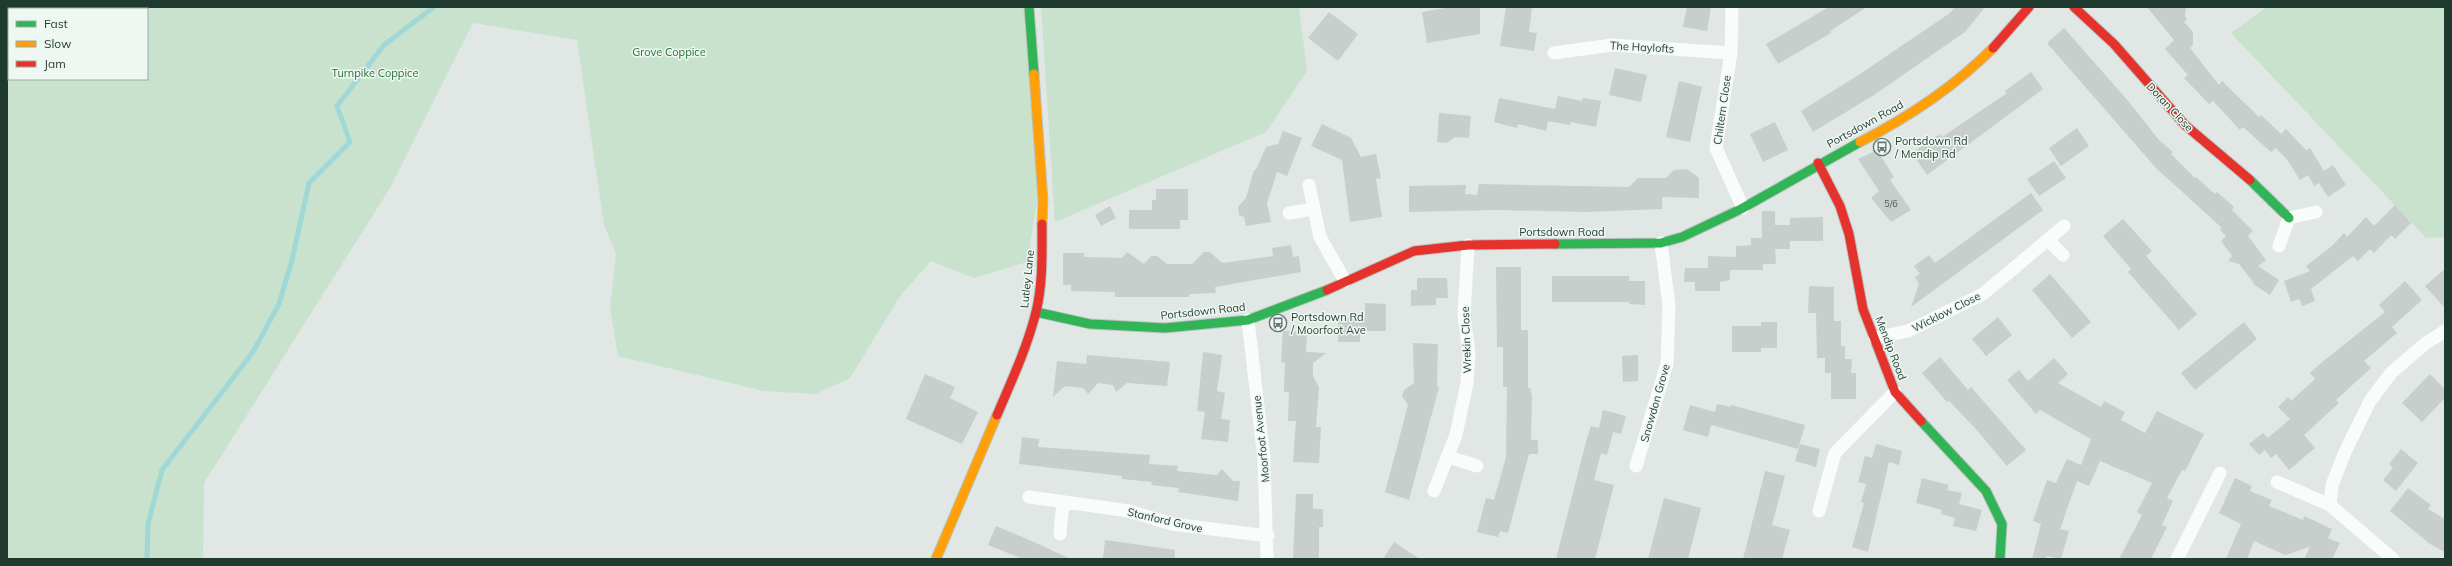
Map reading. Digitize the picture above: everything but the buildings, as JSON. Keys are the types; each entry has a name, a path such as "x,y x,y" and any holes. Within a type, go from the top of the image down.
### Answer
{"street":[{"name":"Lutley Lane","path":"936,559 1020,360 1036,312 1041,277 1043,200 1029,7"},
{"name":"Chiltern Close","path":"1732,7 1731,53 1716,148 1743,208"},
{"name":"Portsdown Road","path":"1036,312 1090,324 1117,327 1165,328 1248,320 1303,301 1414,251 1468,245 1661,243 1690,235 1743,208 1818,163 1897,122 1948,88 1994,49 2029,7"},
{"name":"Doran Close","path":"2074,7 2114,44 2185,125 2234,165 2289,218"},
{"name":"The Haylofts","path":"1554,53 1612,45 1731,53"},
{"name":"Mendip Road","path":"1818,163 1840,206 1849,234 1864,308 1895,392 1986,491 2002,524 2000,559"},
{"path":"1309,185 1320,237 1345,281"},
{"path":"1289,214 1314,209"},
{"path":"2279,246 2289,218 2316,212"},
{"name":"Wicklow Close","path":"1874,338 1908,331 1983,294 2064,226"},
{"path":"2048,240 2063,255"},
{"name":"Snowdon Grove","path":"1636,466 1668,364 1669,306 1661,243"},
{"name":"Wrekin Close","path":"1434,491 1449,457 1456,435 1467,383 1469,353 1464,316 1468,245"},
{"name":"Moorfoot Avenue","path":"1248,320 1264,459 1268,536 1267,559"},
{"path":"2330,505 2332,485 2356,426 2370,401 2391,373 2426,343 2445,331"},
{"path":"1819,511 1835,453 1895,392"},
{"path":"1449,457 1477,466"},
{"path":"2177,559 2220,473"},
{"path":"2277,482 2330,505 2393,559"},
{"name":"Stanford Grove","path":"1029,497 1129,511 1172,524 1268,536"},
{"path":"1060,534 1063,502"}],"green space":[{"path":"7,7 1025,7 1038,196 1027,262 974,278 931,261 900,296 850,378 816,394 764,391 618,356 610,308 616,254 604,225 577,40 473,23 390,188 204,483 203,559 7,559"},
{"path":"1041,7 1299,7 1307,71 1266,132 1055,222"},
{"path":"2267,7 2445,7 2445,237 2426,238 2231,33"}],"waterway":[{"path":"147,559 148,524 162,470 253,352 279,304 292,260 309,183 350,142 337,106 384,45 434,7"}],"traffic: fast":[{"path":"1029,7 1034,74"},
{"path":"1555,244 1661,243 1682,237 1741,209 1860,142"},
{"path":"2250,180 2289,218"},
{"path":"1036,312 1090,324 1165,328 1248,320 1327,290"},
{"path":"1921,421 1986,491 2002,524 2000,559"}],"traffic: slow":[{"path":"1860,142 1913,112 1947,88 1963,76 1993,48"},
{"path":"1034,74 1043,200 1042,224"},
{"path":"936,559 997,415"}],"traffic: jam":[{"path":"1993,48 2029,7"},
{"path":"2074,7 2114,44 2185,125 2250,180"},
{"path":"1818,163 1840,206 1849,234 1863,309 1895,392 1921,421"},
{"path":"997,415 1023,352 1036,312 1041,279 1042,224"},
{"path":"1327,290 1414,251 1468,245 1555,244"}],"place":[{"name":"Portsdown Rd / Mendip Rd","path":"1882,147"},
{"name":"Portsdown Rd / Moorfoot Ave","path":"1278,323"}],"park label":[{"name":"Grove Coppice","path":"669,52"},
{"name":"Turnpike Coppice","path":"375,73"}]}
